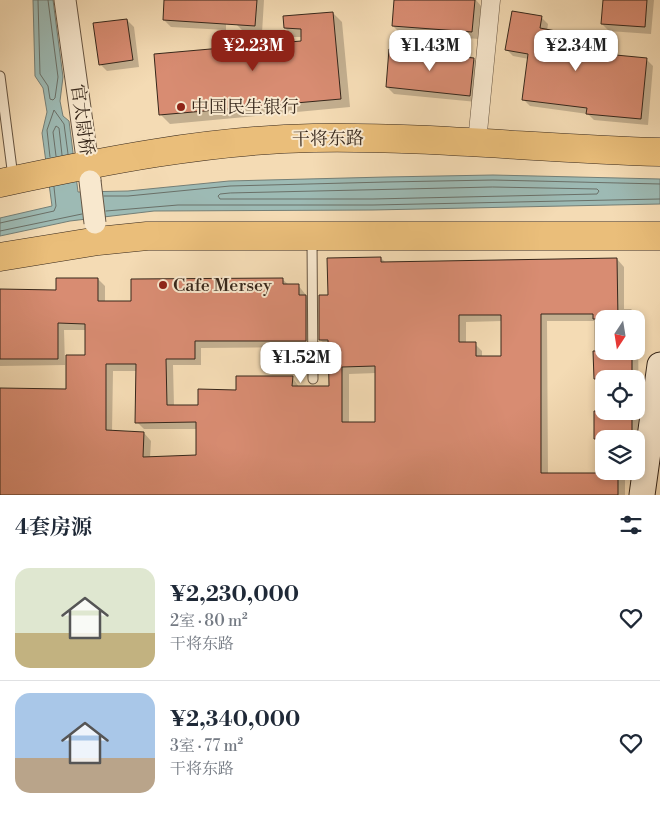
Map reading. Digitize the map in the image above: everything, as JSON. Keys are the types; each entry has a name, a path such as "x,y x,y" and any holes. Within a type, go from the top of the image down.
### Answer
{"main road":[{"name":"干将东路","path":"15,180 85,171 208,146 302,139 366,138 477,142 660,152"},
{"path":"0,257 97,232 147,236 660,236"},
{"path":"642,495 660,365"}],"street":[{"name":"官太尉桥","path":"65,0 85,171 97,232"},
{"path":"477,142 491,0"}],"lane":[{"path":"0,76 15,180"},
{"path":"312,237 313,379"}],"water":[{"path":"33,0 53,0 63,77 60,101 63,116 69,121 78,192 128,191 229,181 493,175 660,179 660,204 373,210 154,211 70,221 0,236 0,218 52,206 42,133 47,112 43,88 35,76"}],"building":[{"path":"164,0 257,0 255,26 163,20"},
{"path":"394,0 475,0 472,32 392,26"},
{"path":"603,0 647,0 645,27 601,24"},
{"path":"512,11 542,16 540,28 577,35 574,51 647,58 641,119 586,114 587,108 522,100 528,54 505,50"},
{"path":"333,12 341,99 159,115 154,54 301,41 301,29 284,28 283,16"},
{"path":"127,19 133,60 99,65 93,23"},
{"path":"389,49 474,58 470,96 386,87"},
{"path":"381,257 381,262 617,258 618,310 595,310 595,319 593,319 593,314 541,314 541,473 595,473 595,480 618,480 618,495 0,495 0,388 66,389 66,355 85,355 85,324 58,323 58,359 0,359 0,289 56,290 56,278 98,278 98,301 131,301 131,279 283,278 283,284 299,284 299,295 306,295 306,341 195,341 195,359 166,359 167,405 198,405 198,389 236,390 236,376 293,376 292,386 329,386 328,340 319,340 319,295 328,295 327,258","holes":["459,315 501,315 501,356 476,356 476,342 459,342","106,364 136,364 135,423 196,422 196,455 143,457 144,432 106,430","375,366 375,422 342,422 342,367"]},
{"path":"593,351 595,351 595,360 632,360 632,370 595,370 594,379"},
{"path":"594,411 595,420 632,420 632,430 595,430 594,439"}],"place":[{"name":"中国民生银行","path":"181,107"},
{"name":"Cafe Mersey","path":"163,285"}]}
